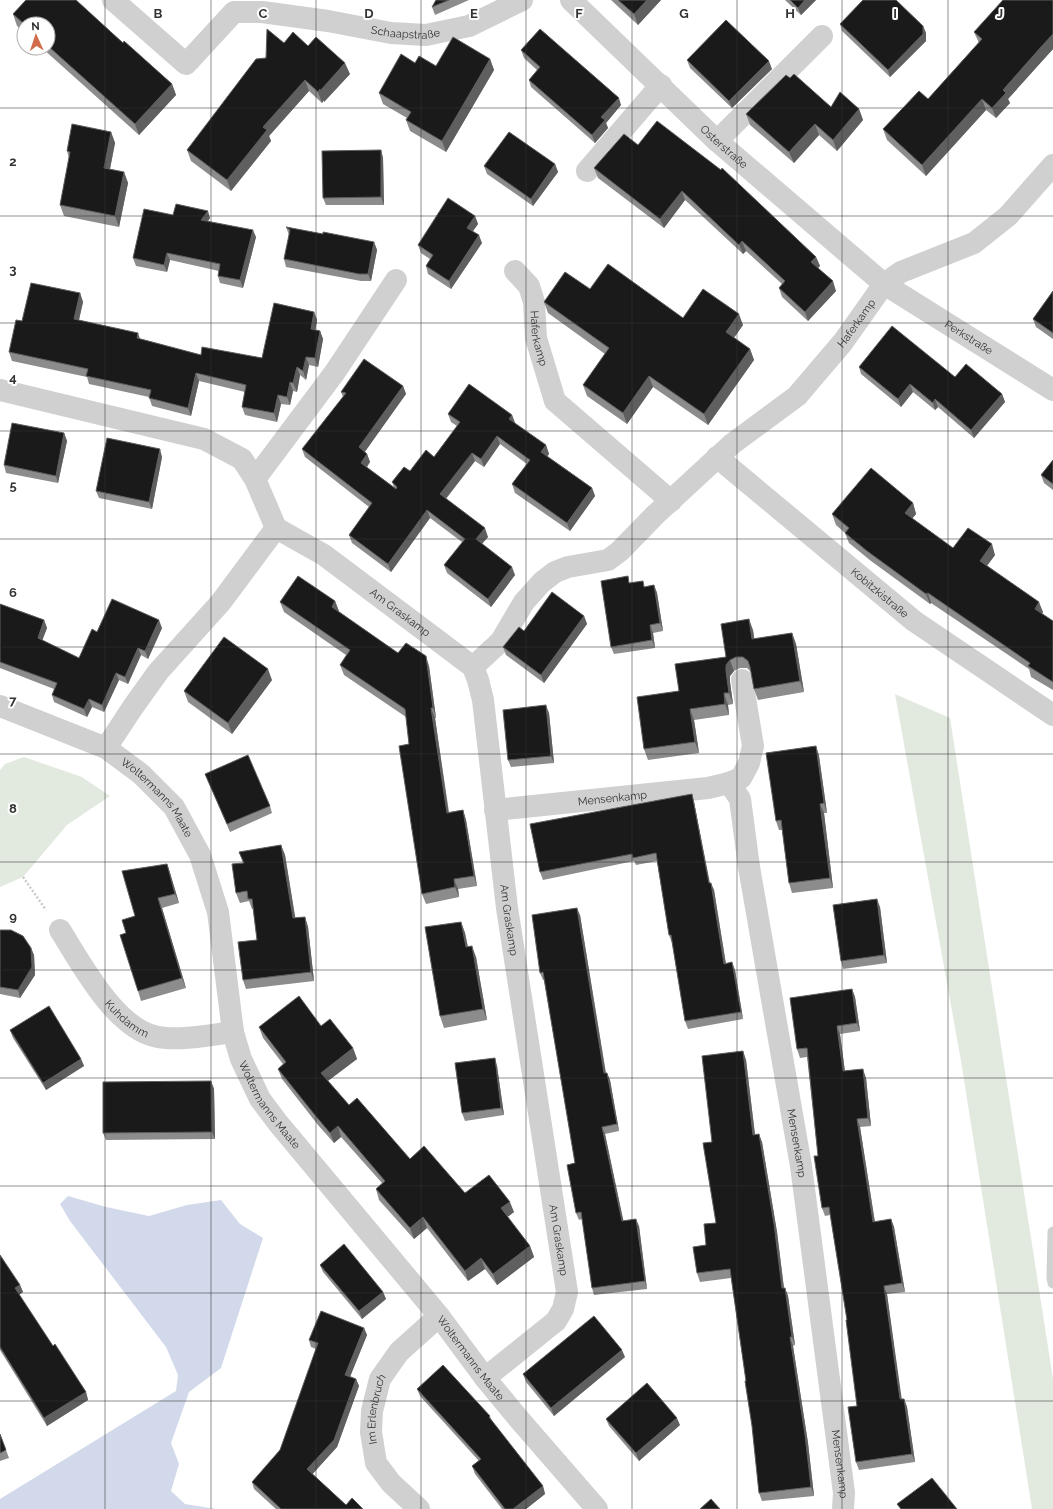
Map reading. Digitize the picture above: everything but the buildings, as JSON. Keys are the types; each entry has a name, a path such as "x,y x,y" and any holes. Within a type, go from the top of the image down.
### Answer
{"street":[{"name":"Schaapstraße","path":"114,0 186,64 234,12 262,12 328,22 391,34 426,35 469,26 522,0"},
{"name":"Osterstraße","path":"571,0 661,85 717,141 884,284"},
{"path":"717,141 822,36"},
{"path":"587,171 661,85"},
{"name":"Haferkamp","path":"473,667 501,641 524,602 542,582 555,572 608,560 620,551 717,457 732,444 797,396 843,342 884,284 901,272 974,243 1008,216 1053,165"},
{"name":"Haferkamp","path":"515,271 529,286 534,302 536,338 555,401 670,501"},
{"path":"255,479 335,372 396,280"},
{"name":"Perkstraße","path":"884,284 1053,390"},
{"path":"0,390 204,439 242,459 255,479 276,528 221,602 158,672 106,748"},
{"name":"Kobitzkistraße","path":"717,457 914,621 1053,715"},
{"name":"Am Graskamp","path":"276,528 324,555 473,667 483,700 507,908 567,1292 563,1309 556,1321 485,1378"},
{"name":"Mensenkamp","path":"495,810 708,788 742,778 749,763 753,746 742,680"},
{"name":"Woltermanns Maate","path":"0,706 106,748 142,774 174,807 200,855 218,912 233,1032 241,1059 260,1099 278,1123 439,1316 485,1378 597,1509"},
{"name":"Mensenkamp","path":"729,783 740,799 749,867 801,1166 844,1493 844,1509"},
{"name":"Kuhdamm","path":"60,930 91,978 120,1016 133,1027 154,1036 176,1038 233,1032"},
{"name":"Im Erlenbruch","path":"419,1509 391,1483 376,1463 371,1432 372,1411 380,1379 395,1357 439,1316"}],"lane":[{"path":"1053,1232 1053,1283"}],"path":[{"path":"23,877 60,930"}],"shaded area":[{"path":"895,694 950,718 1053,1379 1053,1509 1032,1509 961,1061"},
{"path":"24,757 82,777 110,796 67,825 23,877 0,887 0,770 5,764"}],"water":[{"path":"68,1196 106,1207 149,1216 187,1205 221,1200 240,1224 263,1238 221,1368 189,1392 171,1443 179,1464 171,1491 185,1504 216,1509 0,1509 0,1499 176,1391 178,1375 166,1347 70,1221 60,1204"}]}
